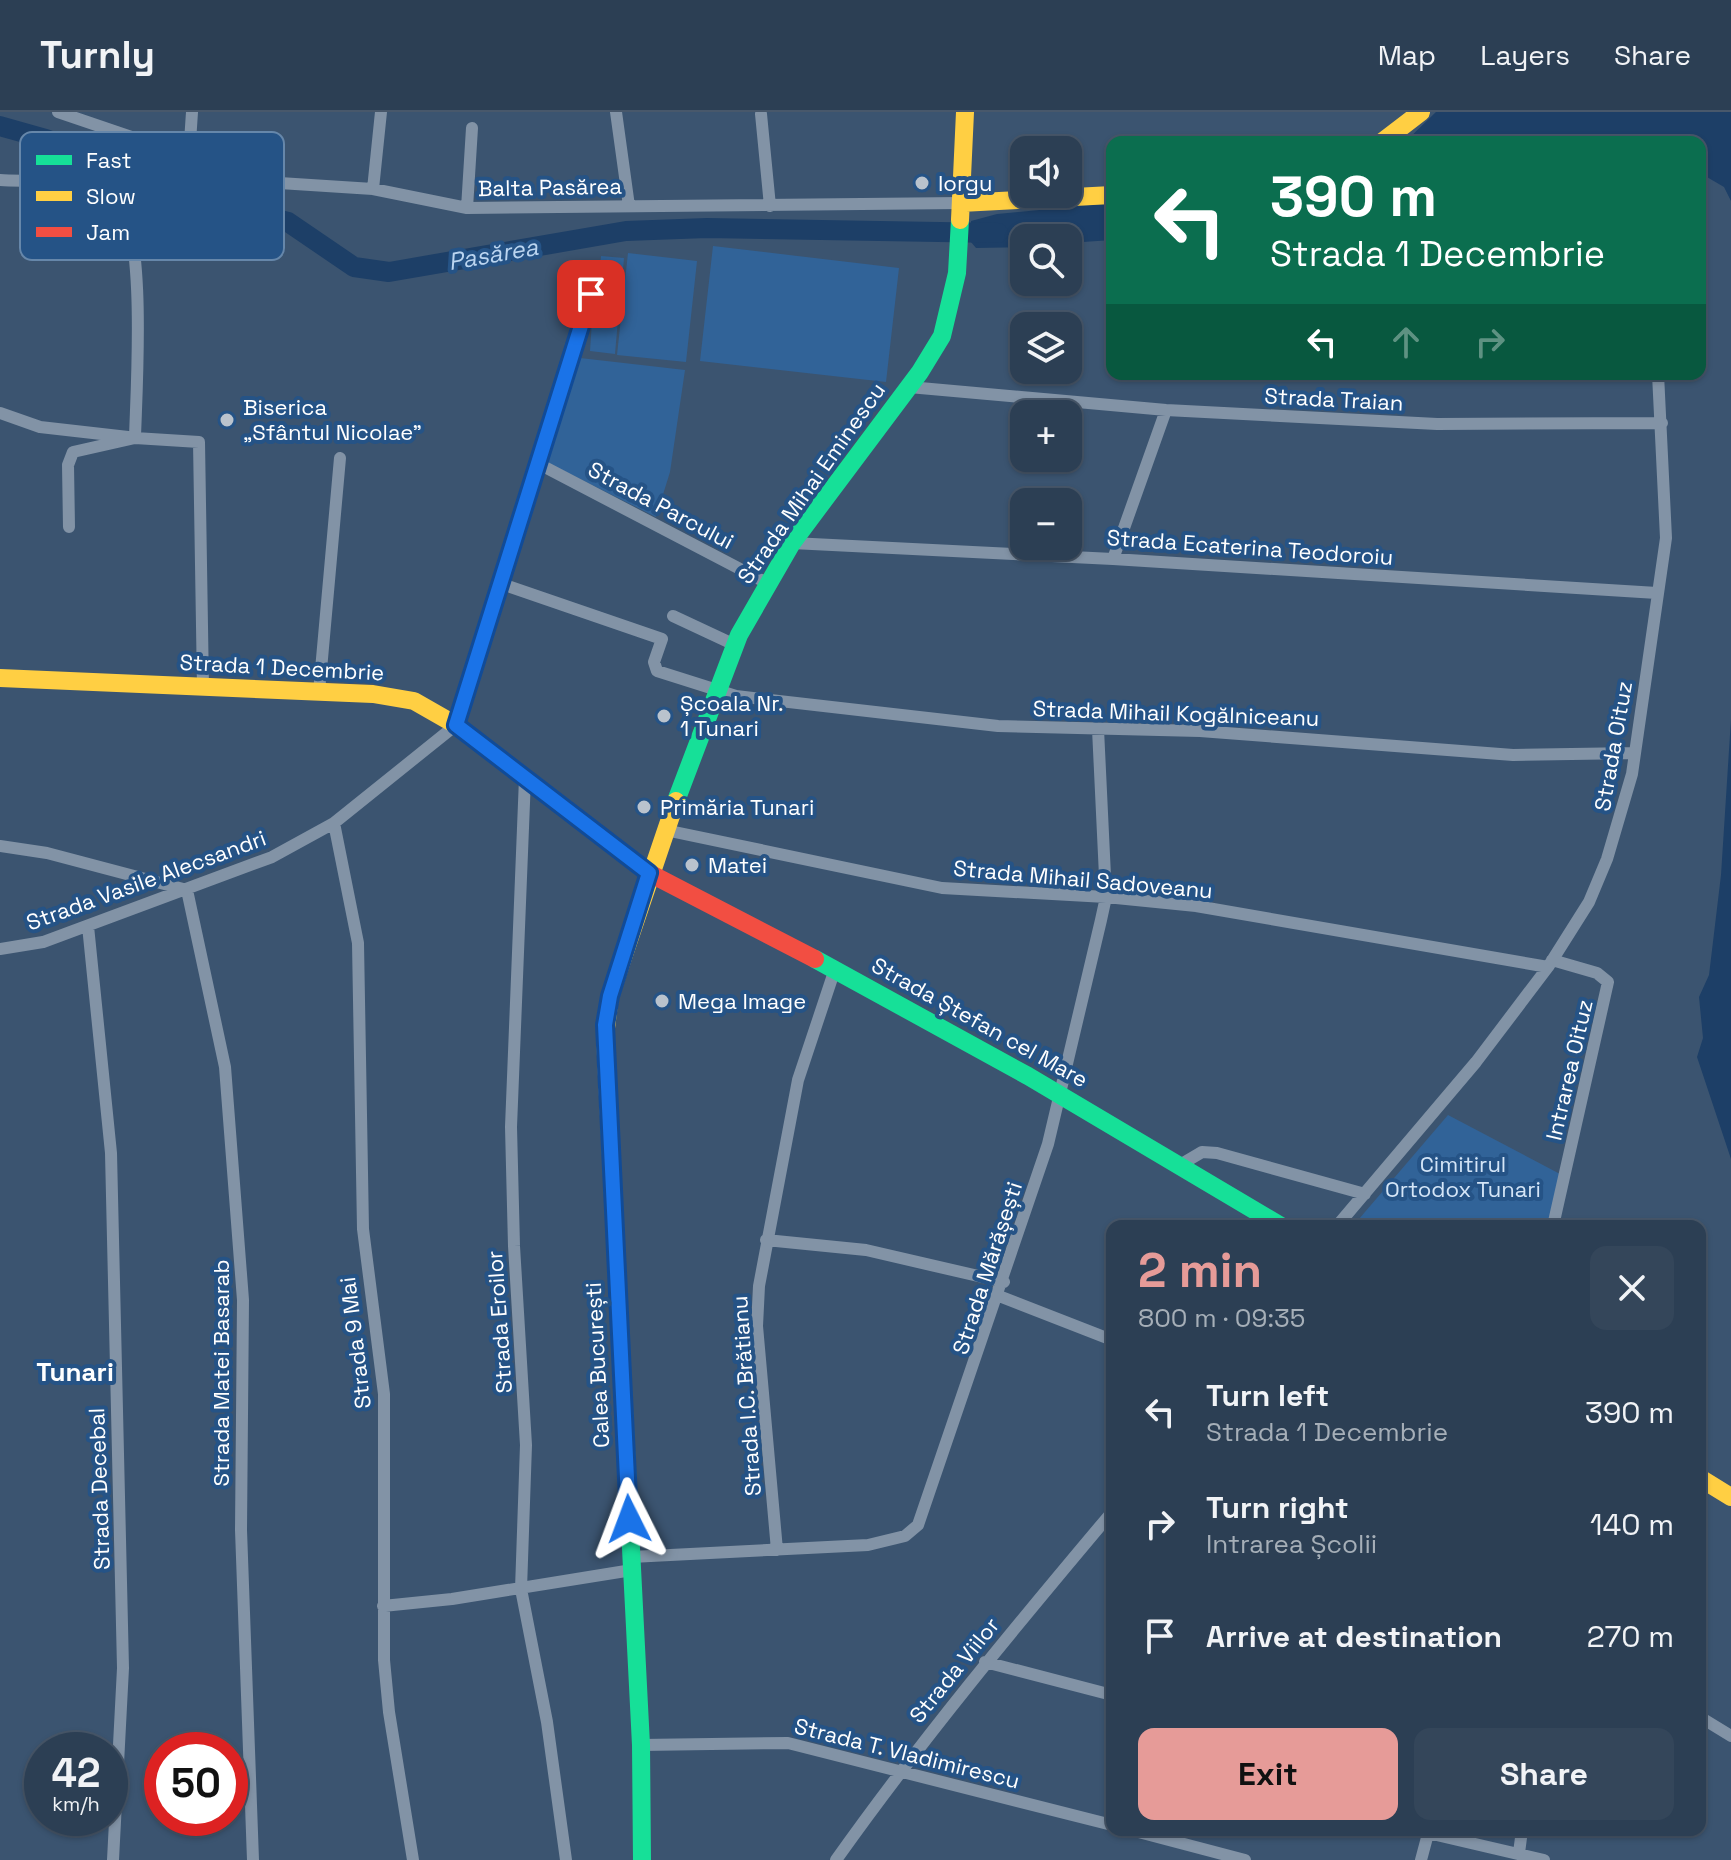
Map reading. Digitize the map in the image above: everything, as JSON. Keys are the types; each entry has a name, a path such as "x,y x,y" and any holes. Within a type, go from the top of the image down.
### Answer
{"main road":[{"name":"Strada Mihai Eminescu","path":"649,873 735,645 767,583 792,543 909,387 933,352 945,327 956,287 965,112"},
{"path":"1390,136 1421,112"},
{"path":"960,209 1106,196"},
{"name":"Strada 1 Decembrie","path":"0,678 395,696 414,701 456,725 649,873"},
{"name":"Strada Ștefan cel Mare","path":"649,873 835,969 1060,1094 1271,1220"},
{"name":"Calea București","path":"642,1860 641,1745 605,1025 610,996 649,873"},
{"path":"1706,1482 1731,1497"}],"street":[{"name":"Balta Pasărea","path":"58,112 116,132"},
{"path":"191,132 192,112"},
{"path":"373,189 381,112"},
{"path":"616,112 629,206"},
{"path":"761,114 770,206"},
{"path":"467,208 472,128"},
{"path":"0,180 20,182"},
{"name":"Balta Pasărea","path":"284,183 373,189 467,208 770,206 960,209"},
{"path":"134,260 138,316 135,438"},
{"path":"456,725 466,702 499,583 591,294"},
{"name":"Strada Oituz","path":"1342,1220 1476,1062 1550,963 1589,902 1607,859 1635,753 1666,538 1658,380"},
{"name":"Strada Traian","path":"909,387 1166,410 1493,426 1662,423"},
{"path":"1113,559 1166,410"},
{"path":"0,413 40,427 135,438 196,440 201,444 203,687"},
{"path":"69,527 68,465 73,452 135,438"},
{"path":"319,692 340,458"},
{"name":"Strada Parcului","path":"537,463 767,583"},
{"name":"Strada Ecaterina Teodoroiu","path":"792,543 1113,559 1657,593"},
{"name":"Strada Mihail Kogălniceanu","path":"499,583 662,639 654,668 716,692 956,723 1200,731 1513,755 1635,753"},
{"path":"673,616 735,645"},
{"name":"Strada Vasile Alecsandri","path":"0,949 43,942 272,857 334,823 456,725"},
{"name":"Strada Mărășești","path":"383,1606 521,1589 632,1563 868,1545 905,1536 918,1525 1004,1282 1048,1144 1106,897 1098,729"},
{"name":"Strada Eroilor","path":"525,778 511,1127 526,1445 521,1589 547,1722 566,1860"},
{"name":"Strada 9 Mai","path":"334,823 358,943 363,1229 384,1394 383,1606 389,1712 413,1860"},
{"name":"Strada Mihail Sadoveanu","path":"665,830 942,888 1106,897 1226,911 1550,963"},
{"path":"0,846 47,853 187,890"},
{"name":"Strada Matei Basarab","path":"187,890 225,1067 242,1285 241,1530 253,1860"},
{"name":"Strada Decebal","path":"88,926 111,1153 123,1640 113,1860"},
{"name":"Intrarea Oituz","path":"1550,963 1597,973 1608,982 1554,1220"},
{"name":"Strada I.C. Brătianu","path":"777,1550 757,1326 766,1240 798,1080 835,969"},
{"path":"1180,1165 1202,1152 1217,1153 1365,1194"},
{"path":"766,1240 866,1250 1004,1282"},
{"path":"999,1296 1106,1338"},
{"name":"Strada Viilor","path":"836,1860 901,1769 985,1662 1106,1519"},
{"path":"985,1662 1106,1693"},
{"path":"1706,1721 1731,1736"},
{"name":"Strada T. Vladimirescu","path":"641,1745 788,1743 901,1769 1106,1823"},
{"path":"1154,1836 1245,1860"},
{"path":"1421,1860 1427,1836"},
{"path":"1445,1836 1544,1860"},
{"path":"1519,1853 1521,1836"}],"green space":[{"path":"713,246 899,268 886,382 700,361"},
{"path":"628,253 697,261 686,362 617,355"},
{"path":"601,256 624,258 620,303 597,300"},
{"path":"593,306 619,308 615,354 590,351"},
{"path":"580,358 685,370 670,472 656,517 546,462"},
{"name":"Cimitirul Ortodox Tunari","path":"1448,1115 1560,1174 1550,1220 1358,1220"}],"shaded area":[{"path":"1436,112 1731,112 1731,201 1724,187 1706,176 1706,136 1411,136"},
{"path":"1106,204 1106,240 1082,242 1082,224 1010,224 1010,247 976,248 971,242 971,221 997,214"},
{"path":"1731,719 1731,1159 1697,1057 1703,1038 1699,997 1709,975 1721,875"}],"waterway":[{"name":"Pasărea","path":"0,126 21,132"},
{"name":"Pasărea","path":"284,221 354,267 389,272 626,231 707,228 998,233"}],"traffic: fast":[{"path":"676,801 739,635 792,543 920,372 942,336 957,273 960,220"},
{"path":"815,959 1028,1076 1271,1220"},
{"path":"609,1116 641,1745 642,1860"}],"traffic: slow":[{"path":"960,220 965,112"},
{"path":"1390,136 1421,112"},
{"path":"961,203 1106,195"},
{"path":"0,678 373,694 414,701 456,725 566,809"},
{"path":"609,1116 605,1036 610,996 676,801"},
{"path":"1706,1482 1731,1497"}],"traffic: jam":[{"path":"566,809 649,873 815,959"}],"place":[{"name":"Iorgu","path":"922,183"},
{"name":"Biserica „Sfântul Nicolae\"","path":"227,420"},
{"name":"Școala Nr. 1 Tunari","path":"664,716"},
{"name":"Primăria Tunari","path":"644,807"},
{"name":"Matei","path":"692,865"},
{"name":"Mega Image","path":"662,1001"}],"district":[{"name":"Tunari","path":"75,1372"}],"route":[{"path":"591,294 499,583 463,712 456,725 649,873 610,996 605,1025 629,1519"}]}
